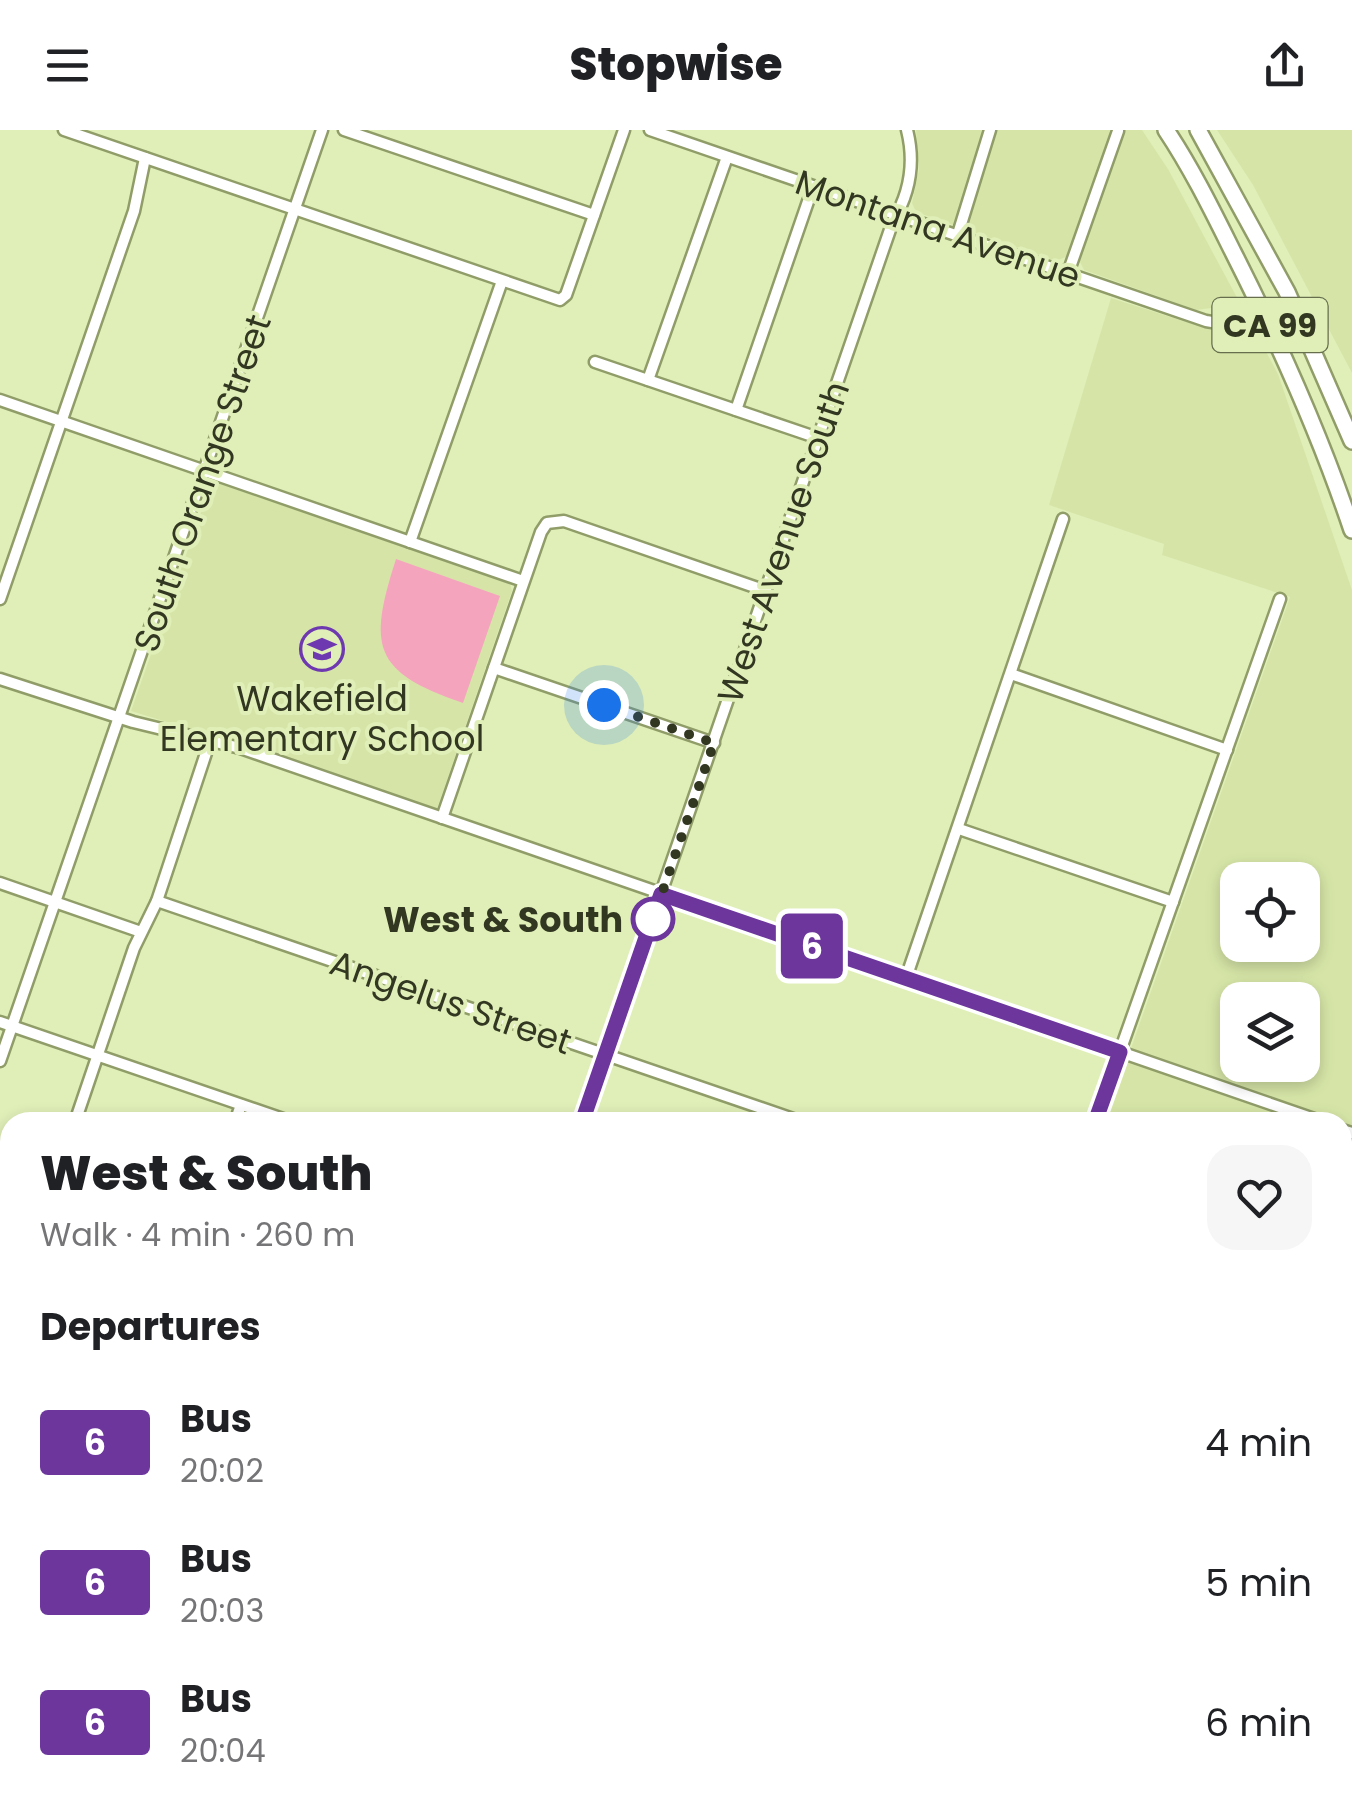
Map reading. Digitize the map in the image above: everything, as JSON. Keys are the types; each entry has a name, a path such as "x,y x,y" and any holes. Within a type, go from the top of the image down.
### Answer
{"highway":[{"name":"CA 99","path":"1166,130 1206,196 1276,339 1329,459 1352,530"},
{"name":"CA 99","path":"1198,130 1287,292 1352,441"}],"street":[{"path":"64,130 563,299 624,130"},
{"name":"South Orange Street","path":"0,1061 6,1024 55,902 322,130"},
{"path":"344,130 594,215"},
{"name":"Montana Avenue","path":"650,130 1206,321 1227,319"},
{"name":"West Avenue South","path":"586,1112 897,214 910,174 907,130"},
{"path":"958,234 990,130"},
{"path":"1068,273 1118,130"},
{"path":"648,380 727,157"},
{"path":"0,599 134,211 145,158"},
{"path":"736,410 813,186"},
{"path":"410,542 502,280"},
{"path":"595,362 818,438"},
{"path":"0,400 524,581"},
{"path":"906,978 1064,519"},
{"path":"442,818 540,532 550,522 564,521 766,591"},
{"path":"1099,1112 1280,599"},
{"path":"494,668 714,743"},
{"path":"1011,674 1226,750"},
{"path":"0,678 120,718 240,748 1293,1112"},
{"path":"78,1112 141,932 157,900 210,741"},
{"path":"959,829 1172,902"},
{"path":"0,883 141,932"},
{"name":"Angelus Street","path":"157,900 773,1112"},
{"path":"6,1024 262,1112"},
{"path":"239,1112 241,1105"}],"shaded area":[{"path":"916,130 1142,130 1168,169 1278,374 1352,590 1352,1112 1109,1112 1290,597 1162,555 1164,544 1049,505 1111,298 1227,335 1240,332 1244,317 1234,305 1196,310 1084,270 1079,260 1068,256 1056,261 916,212 912,203 919,169"},
{"path":"1217,130 1352,130 1352,373 1253,185"},
{"name":"Wakefield Elementary School","path":"212,481 510,584 512,591 437,809 212,731 193,730 131,711"},
{"path":"396,559 500,596 463,703 410,680 394,667 385,652 382,614"}],"bus line":[{"name":"6","path":"585,1112 661,894 1120,1052 1099,1112"}],"place":[{"name":"Wakefield Elementary School","path":"322,649"},
{"name":"West & South","path":"653,919"}],"route":[{"path":"604,705 714,743 653,919"}]}
